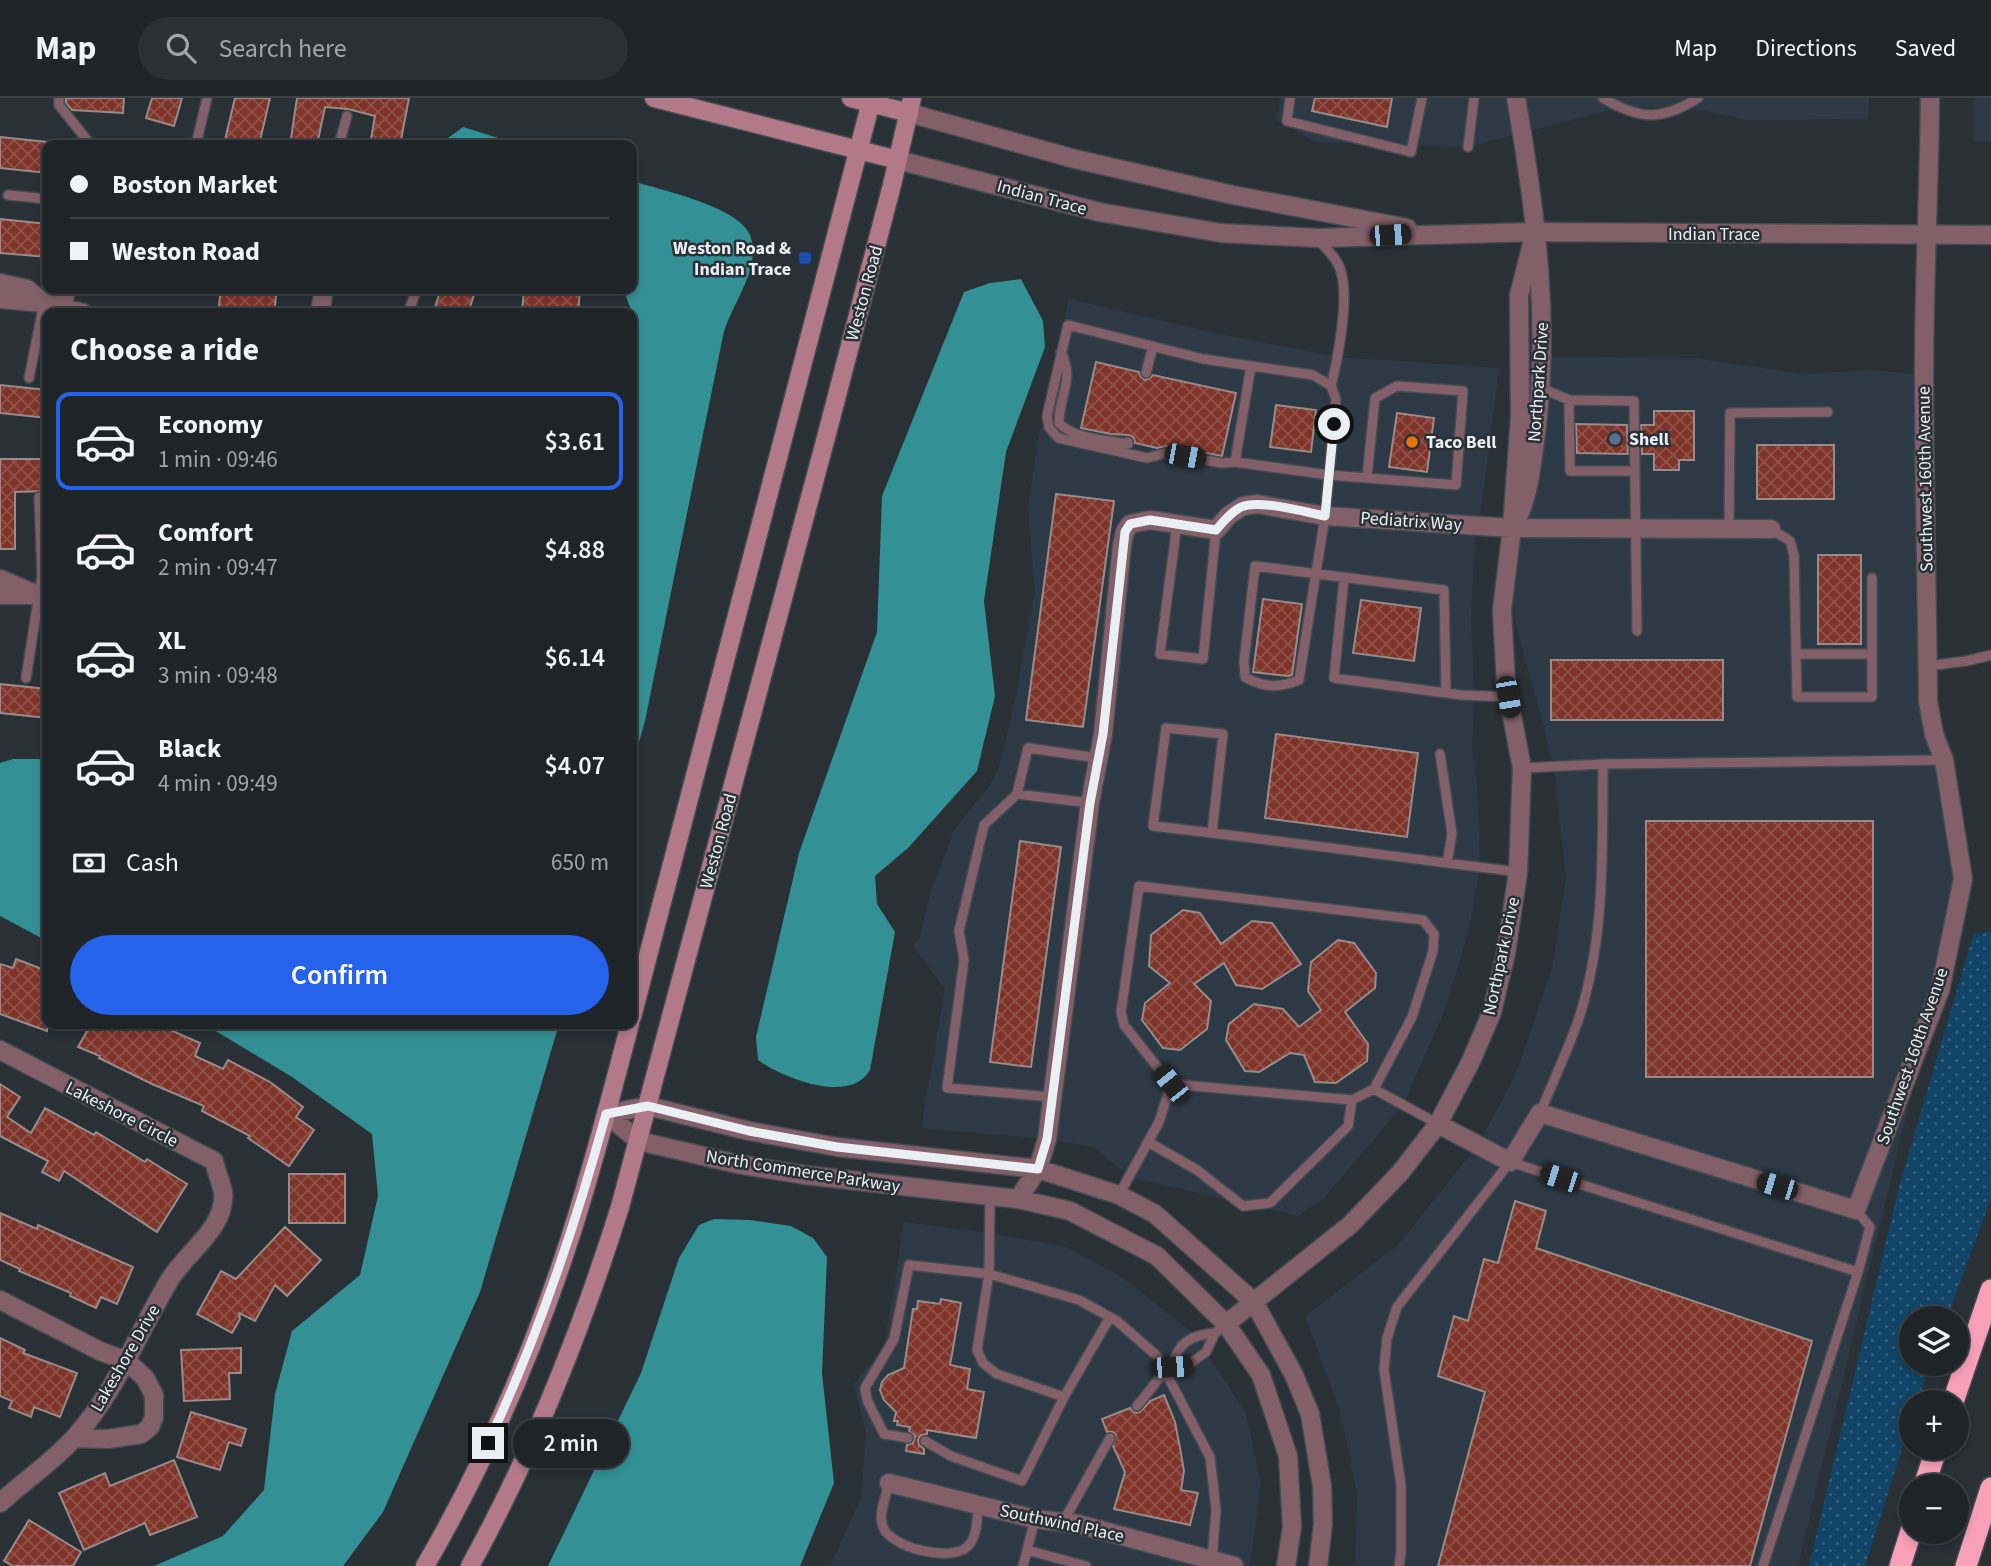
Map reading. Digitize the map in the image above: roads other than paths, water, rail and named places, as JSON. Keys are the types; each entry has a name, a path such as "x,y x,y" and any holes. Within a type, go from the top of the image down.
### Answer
{"highway":[{"path":"1957,1390 1991,1290"},
{"path":"1966,1566 1991,1488"},
{"path":"1900,1566 1907,1544"}],"main road":[{"name":"Indian Trace","path":"654,98 898,160"},
{"name":"Indian Trace","path":"851,98 910,106"},
{"path":"637,998 871,100"},
{"name":"Weston Road","path":"470,1566 525,1457 568,1357 601,1267 639,1141 910,106"},
{"path":"425,1566 470,1482 525,1361 566,1250 629,1029"}],"street":[{"name":"Northpark Drive","path":"1512,528 1523,507 1528,488 1541,388 1543,296 1531,187 1516,98"},
{"name":"Southwest 160th Avenue","path":"1856,1210 1940,990 1963,879 1944,760 1934,734 1928,702 1924,375 1930,98"},
{"name":"Indian Trace","path":"910,106 1075,159 1233,195 1438,233"},
{"name":"Indian Trace","path":"898,160 1099,212 1221,233 1318,238 1535,232 1991,235"},
{"name":"Northpark Drive","path":"1220,1329 1350,1226 1400,1173 1438,1124 1492,1012 1506,953 1518,872 1522,768 1508,697 1502,610 1512,528 1520,417 1519,295 1535,232"},
{"path":"0,284 27,289 44,303"},
{"path":"0,299 44,303 63,308 65,294"},
{"name":"Pediatrix Way","path":"1216,530 1229,515 1243,506 1257,504 1325,516 1512,528"},
{"path":"1018,1199 1038,1169 1047,1139 1125,532 1130,524 1150,520 1216,530"},
{"path":"1512,528 1771,529"},
{"path":"0,579 42,597"},
{"path":"0,595 42,597"},
{"name":"Lakeshore Circle","path":"0,1051 214,1161 223,1193"},
{"name":"North Commerce Parkway","path":"606,1114 648,1106 749,1131 837,1147 1038,1169 1119,1195 1155,1214 1254,1302 1294,1375 1311,1415 1322,1486 1323,1524 1318,1566"},
{"path":"1438,1124 1510,1162 1540,1113 1856,1210"},
{"name":"North Commerce Parkway","path":"606,1114 639,1141 737,1164 791,1173 1018,1199 1070,1210 1157,1256 1261,1375 1288,1456 1292,1527 1286,1566"},
{"name":"Lakeshore Drive","path":"0,1503 74,1438 105,1399 170,1278 215,1224 223,1193"},
{"path":"0,1300 100,1351 127,1361 145,1377 154,1395 154,1417 150,1427 141,1434 108,1439 74,1438"},
{"name":"Southwind Place","path":"889,1483 1035,1519 1078,1524 1234,1566"}],"lane":[{"path":"59,98 58,105 87,140"},
{"path":"197,140 207,98"},
{"path":"1290,98 1287,121 1411,152 1422,98"},
{"path":"1468,147 1474,98"},
{"path":"1603,98 1622,110 1656,116 1682,108 1698,98"},
{"path":"340,140 347,116"},
{"path":"8,195 42,198"},
{"path":"1318,238 1339,264 1344,284 1338,357 1331,386"},
{"path":"43,308 44,303"},
{"path":"29,378 42,313"},
{"path":"1367,477 1376,398 1397,386 1463,391 1456,485 1329,475 1235,462 1222,463 1166,453 1147,457 1058,438 1049,427 1047,415 1068,325 1203,359 1313,375 1331,386 1336,398 1329,475 1325,516 1314,574 1305,611 1299,680 1281,687 1259,685 1245,677 1244,662 1255,566 1314,574 1344,578 1444,590 1446,693"},
{"path":"1146,373 1153,346"},
{"path":"1061,352 1068,365 1068,375 1059,423 1065,429 1080,435 1128,442"},
{"path":"1235,462 1251,366"},
{"path":"1541,388 1569,400 1634,401 1637,631"},
{"path":"1569,400 1570,471 1634,471"},
{"path":"1729,529 1730,413 1828,412"},
{"path":"39,497 42,576"},
{"path":"1177,524 1160,653 1203,659 1216,530"},
{"path":"1771,529 1790,541 1794,555 1797,697 1872,697 1872,578"},
{"path":"1344,578 1334,678 1446,693 1508,697"},
{"path":"26,678 42,602"},
{"path":"1251,604 1262,606"},
{"path":"1796,654 1872,654"},
{"path":"1928,666 1966,662 1991,655"},
{"path":"1212,832 1223,734 1166,728 1153,825 1518,872"},
{"path":"1052,1097 947,1088 964,960 959,931 984,825 1017,794 1028,748 1098,758"},
{"path":"1440,754 1452,834 1447,863"},
{"path":"1522,768 1603,764 1944,760"},
{"path":"1540,1113 1577,1023 1594,953 1602,885 1603,764"},
{"path":"1017,794 1090,803"},
{"path":"1139,886 1423,920 1434,934 1433,951 1412,1017 1374,1089 1352,1100 1171,1084 1124,1025 1121,1012 1139,886"},
{"path":"1119,1195 1159,1122 1171,1084"},
{"path":"1374,1089 1438,1124"},
{"path":"1148,1142 1197,1170 1243,1206 1270,1203 1348,1126 1352,1100"},
{"path":"1399,1566 1401,1485 1384,1370 1387,1338 1397,1307 1510,1162 1858,1272"},
{"path":"990,1196 989,1274 977,1350 983,1363 997,1374 1064,1398"},
{"path":"1763,1566 1858,1272 1870,1227 1856,1210"},
{"path":"908,1438 884,1434 867,1400 865,1388 894,1339 909,1265 989,1274 1079,1300 1110,1317 1157,1356 1168,1369 1210,1457 1216,1510 1212,1560"},
{"path":"926,1441 951,1456 1022,1480 1110,1317"},
{"path":"1137,1406 1168,1369 1176,1351 1195,1335 1220,1329"},
{"path":"1168,1369 1187,1366 1206,1352 1220,1329"},
{"path":"1063,1522 1110,1438"},
{"path":"889,1483 881,1518 883,1529 896,1541 939,1555 959,1552 970,1545 976,1530 978,1505"},
{"path":"1023,1566 1035,1519"},
{"path":"1027,1550 1086,1566"}],"place":[{"name":"Weston Road & Indian Trace","path":"805,258"},
{"name":"Shell","path":"1615,439"},
{"name":"Taco Bell","path":"1412,442"}]}
